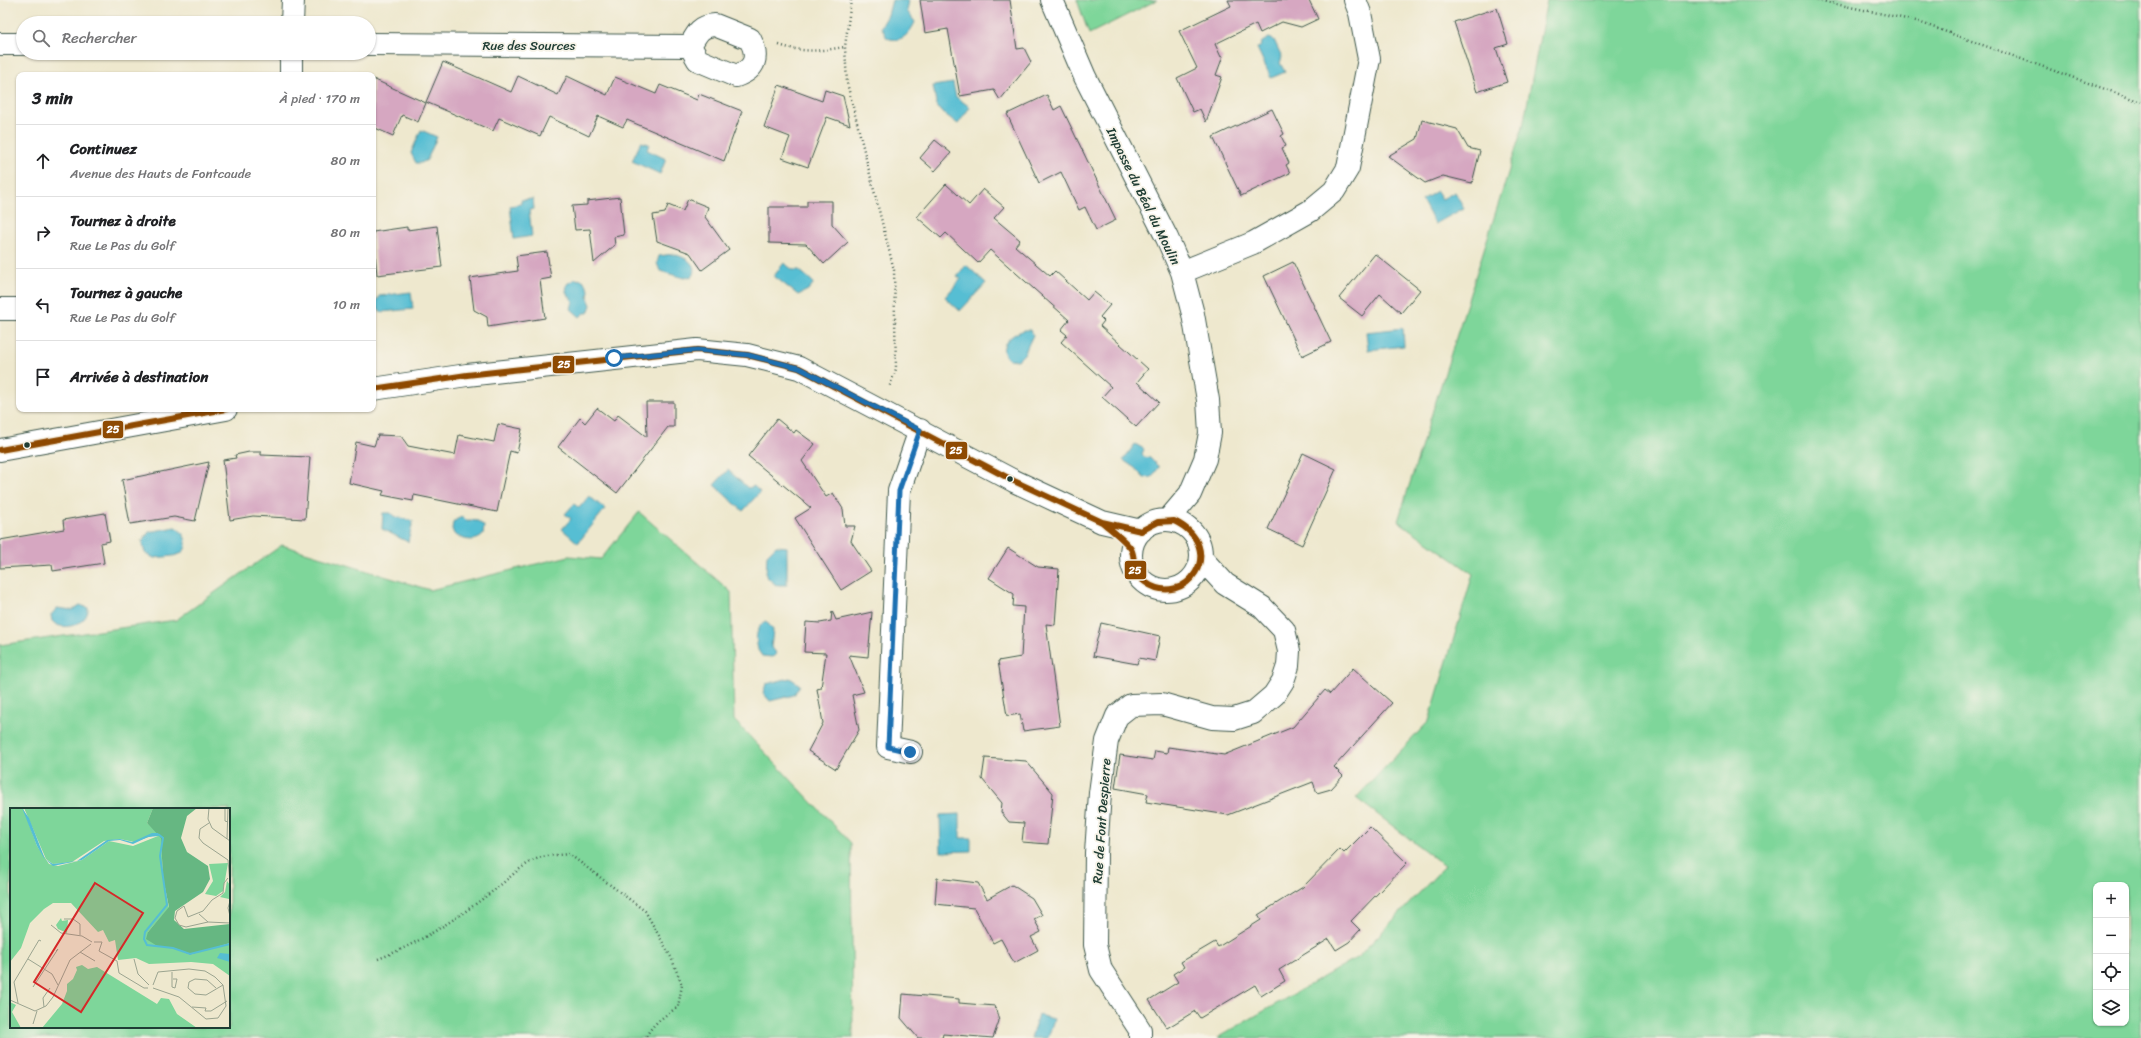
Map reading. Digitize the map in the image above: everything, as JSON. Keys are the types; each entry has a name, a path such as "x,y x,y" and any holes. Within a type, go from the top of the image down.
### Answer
{"street":[{"path":"292,0 292,16"},
{"name":"Impasse du Béal du Moulin","path":"1052,0 1085,77 1168,238 1182,272 1194,321 1208,400 1210,433 1205,459 1190,494 1168,520"},
{"path":"1182,272 1253,243 1310,212 1334,191 1348,168 1369,59 1360,13 1355,0"},
{"path":"716,24 750,39 756,51 754,63 746,73 736,76 698,60 690,46 698,31 705,26 716,24"},
{"path":"0,44 16,44"},
{"name":"Rue des Sources","path":"376,44 690,46"},
{"path":"291,72 292,60"},
{"path":"0,309 16,309"},
{"path":"376,388 475,374 697,350 748,355 799,368 1014,480 1136,540"},
{"path":"0,450 198,412"},
{"path":"910,752 888,747 899,491 920,430"},
{"name":"Impasse du Béal du Moulin","path":"1188,527 1190,494"},
{"path":"1168,520 1178,522 1188,527 1196,536 1200,547 1201,558 1192,579 1183,586 1162,590 1151,586 1142,580 1132,561 1136,540 1158,521 1168,520"},
{"name":"Rue de Font Despierre","path":"1140,1038 1140,1030 1101,970 1095,945 1097,845 1100,793 1107,741 1117,716 1131,705 1162,704 1212,718 1234,719 1253,713 1274,696 1284,681 1288,666 1289,651 1284,630 1262,607 1225,584 1201,558"},
{"name":"Rue de Font Despierre","path":"1192,579 1225,584"}],"path":[{"path":"851,0 845,47 847,83 894,270 896,369 880,411"},
{"path":"1817,0 1916,21 2141,102"},
{"path":"756,51 773,42 798,51 809,52 845,47"},
{"path":"378,959 406,948 456,917 490,893 513,874 538,858 569,854 645,911 671,957 682,985 678,1007 668,1013 648,1033 646,1038"}],"green space":[{"path":"1077,0 1157,0 1089,34"},
{"path":"1547,0 2141,0 2141,1038 1217,1038 1358,957 1445,866 1356,798 1429,721 1473,574 1398,521 1523,126"},
{"path":"639,512 731,592 734,720 851,843 853,1038 0,1038 0,645 176,620 282,545 430,590 569,556 601,559"}],"water":[{"path":"892,0 909,0 907,11 915,22 910,31 900,39 887,38 881,27 888,15"},
{"path":"1269,38 1274,40 1282,57 1280,63 1285,72 1271,78 1257,48 1260,47 1262,42"},
{"path":"953,83 956,97 970,107 958,124 937,108 933,86"},
{"path":"421,130 437,137 427,160 421,163 416,163 411,153"},
{"path":"641,142 649,144 647,150 666,159 660,174 632,161"},
{"path":"1437,191 1442,199 1455,192 1464,208 1435,224 1422,200"},
{"path":"533,199 534,209 529,210 532,236 514,239 510,206 521,204 521,200"},
{"path":"673,254 686,259 692,264 694,271 692,276 684,278 660,271 657,263 659,256"},
{"path":"784,263 793,270 799,270 812,281 813,284 808,290 798,295 774,276"},
{"path":"966,265 986,283 960,311 945,297 961,279 957,276"},
{"path":"575,279 583,280 589,290 588,298 591,305 588,313 584,313 580,317 571,309 573,301 566,292 567,284"},
{"path":"411,292 413,309 381,312 376,307 376,300 379,296"},
{"path":"1403,328 1404,346 1368,350 1366,332"},
{"path":"1025,330 1030,330 1033,335 1024,354 1018,360 1008,359 1003,349 1007,341 1015,334"},
{"path":"1135,444 1144,449 1142,454 1144,457 1150,458 1159,467 1152,477 1144,478 1135,468 1123,460"},
{"path":"728,470 748,488 754,486 760,492 743,511 714,485"},
{"path":"589,496 605,509 578,543 562,529 571,519 565,514 574,504 579,508"},
{"path":"383,513 391,513 395,517 413,521 408,542 382,529"},
{"path":"461,517 466,520 478,521 484,526 483,535 480,538 469,540 454,534 452,529 453,522"},
{"path":"175,527 184,535 186,547 184,551 174,556 154,558 145,553 142,542 149,532"},
{"path":"776,546 787,547 787,585 776,585 766,576 767,555"},
{"path":"80,605 88,608 87,614 80,622 74,625 62,626 56,625 52,621 51,615 57,608 72,610"},
{"path":"766,621 773,630 771,648 775,651 776,655 772,657 762,656 759,652 756,637 759,628"},
{"path":"790,678 800,685 794,695 770,701 763,693 766,684"},
{"path":"960,814 960,838 971,838 971,851 941,852 940,815"},
{"path":"1038,1015 1054,1019 1048,1038 1031,1038"}],"building":[{"path":"920,0 1010,0 1017,49 1024,48 1031,62 1000,100 994,90 960,96 948,29 925,33"},
{"path":"1228,0 1309,0 1318,19 1301,27 1282,22 1260,33 1256,24 1215,44 1221,57 1223,56 1216,75 1222,77 1206,122 1200,109 1193,112 1177,78 1197,68 1179,31 1231,6"},
{"path":"1497,8 1508,44 1496,48 1507,82 1477,92 1454,22"},
{"path":"443,62 511,92 518,76 558,95 567,76 607,95 615,77 656,94 660,85 697,100 699,94 742,111 724,161 627,120 623,127 598,116 589,136 549,117 540,136 499,118 493,131 426,102"},
{"path":"376,80 426,103 418,122 402,115 393,136 376,128"},
{"path":"779,85 822,101 825,90 843,96 850,125 827,117 808,167 782,158 790,137 764,127"},
{"path":"1047,95 1054,110 1061,106 1116,220 1096,230 1085,207 1079,210 1061,172 1039,183 1007,114"},
{"path":"1272,109 1284,134 1281,136 1286,146 1282,148 1289,163 1286,165 1290,173 1241,196 1213,137"},
{"path":"1422,120 1457,129 1468,148 1480,151 1472,183 1443,176 1425,183 1388,156 1417,139"},
{"path":"935,140 951,153 935,171 920,158"},
{"path":"946,184 969,205 983,189 1004,207 994,218 1020,240 1015,246 1050,276 1055,271 1087,300 1094,292 1110,305 1100,317 1104,321 1100,326 1148,369 1137,382 1159,402 1136,427 1102,397 1111,387 1061,342 1067,335 1061,330 1069,320 990,250 978,263 946,233 941,238 917,217"},
{"path":"620,197 624,235 614,237 615,245 594,263 590,229 575,230 572,206 587,205 587,201"},
{"path":"688,199 708,207 705,217 729,250 702,270 690,253 657,241 653,215 665,213 668,205 683,211"},
{"path":"807,201 832,201 832,224 848,242 824,264 806,244 769,243 769,207 807,207"},
{"path":"437,226 442,267 377,275 376,232 407,227 407,230"},
{"path":"547,252 551,278 540,280 545,318 488,327 487,317 474,310 470,278 518,271 516,256"},
{"path":"1375,254 1420,290 1401,313 1380,294 1362,316 1339,298"},
{"path":"1293,262 1331,342 1302,356 1264,276"},
{"path":"646,402 674,402 674,427 668,427 617,493 558,447 580,418 585,423 597,408 614,421 618,415 647,437"},
{"path":"777,419 794,433 796,430 815,444 802,461 826,497 833,493 843,509 845,526 855,526 851,541 871,571 841,590 795,518 811,508 748,456"},
{"path":"498,424 522,429 517,453 510,451 497,512 414,495 413,501 382,495 384,491 349,483 356,442 374,446 378,435 401,436 408,446 455,455 459,435 494,442"},
{"path":"249,452 261,452 261,455 310,457 305,519 253,516 230,520 223,460 236,458 235,455"},
{"path":"1303,453 1336,469 1302,545 1268,529"},
{"path":"209,462 195,521 174,517 130,524 122,480"},
{"path":"105,513 110,541 101,543 104,563 53,571 52,565 0,568 0,540 64,529 63,520"},
{"path":"1008,548 1038,567 1059,569 1055,625 1046,624 1060,726 1023,731 1020,714 1007,716 998,661 1021,657 1024,607 1013,606 1014,594 989,578"},
{"path":"832,611 836,620 872,612 868,657 849,655 864,692 852,695 859,730 836,769 808,751 823,723 817,689 821,688 826,653 804,652 806,622 820,623 831,621"},
{"path":"1101,623 1160,636 1155,661 1139,658 1137,664 1093,656"},
{"path":"1353,668 1392,703 1334,767 1343,776 1331,789 1317,793 1313,782 1228,815 1146,802 1148,794 1115,788 1120,755 1153,760 1155,751 1167,753 1168,747 1224,755 1293,727 1325,690 1330,694"},
{"path":"985,758 1026,761 1053,793 1048,844 1022,842 1024,823 1009,822 1001,812 1002,803 982,779"},
{"path":"1370,827 1407,863 1351,921 1360,930 1349,942 1336,950 1329,939 1279,970 1285,981 1261,996 1255,985 1200,1018 1195,1011 1167,1028 1149,1000 1178,982 1173,974 1184,967 1181,962 1215,942 1218,947 1261,920 1258,915 1303,887 1340,849 1344,853"},
{"path":"937,878 978,883 987,899 1012,885 1032,898 1042,915 1034,919 1041,932 1031,937 1038,950 1014,963 1001,939 993,943 974,908 935,904"},
{"path":"903,994 959,999 959,1003 995,1006 999,1021 993,1038 943,1034 942,1038 918,1038 901,1018"}],"transit line":[{"name":"25","path":"376,389 467,375 697,350 747,355 799,368 1014,481 1102,522"},
{"name":"25","path":"0,450 209,412"},
{"name":"25","path":"1174,521 1190,533 1199,546 1200,560 1196,572 1187,583 1174,588 1160,589 1140,578 1135,569 1133,553 1129,546 1102,522 1141,531 1158,522 1174,521"}],"route":[{"path":"614,358 697,350 748,355 799,368 880,411 920,430 914,442 899,491 888,747 910,752"}]}
